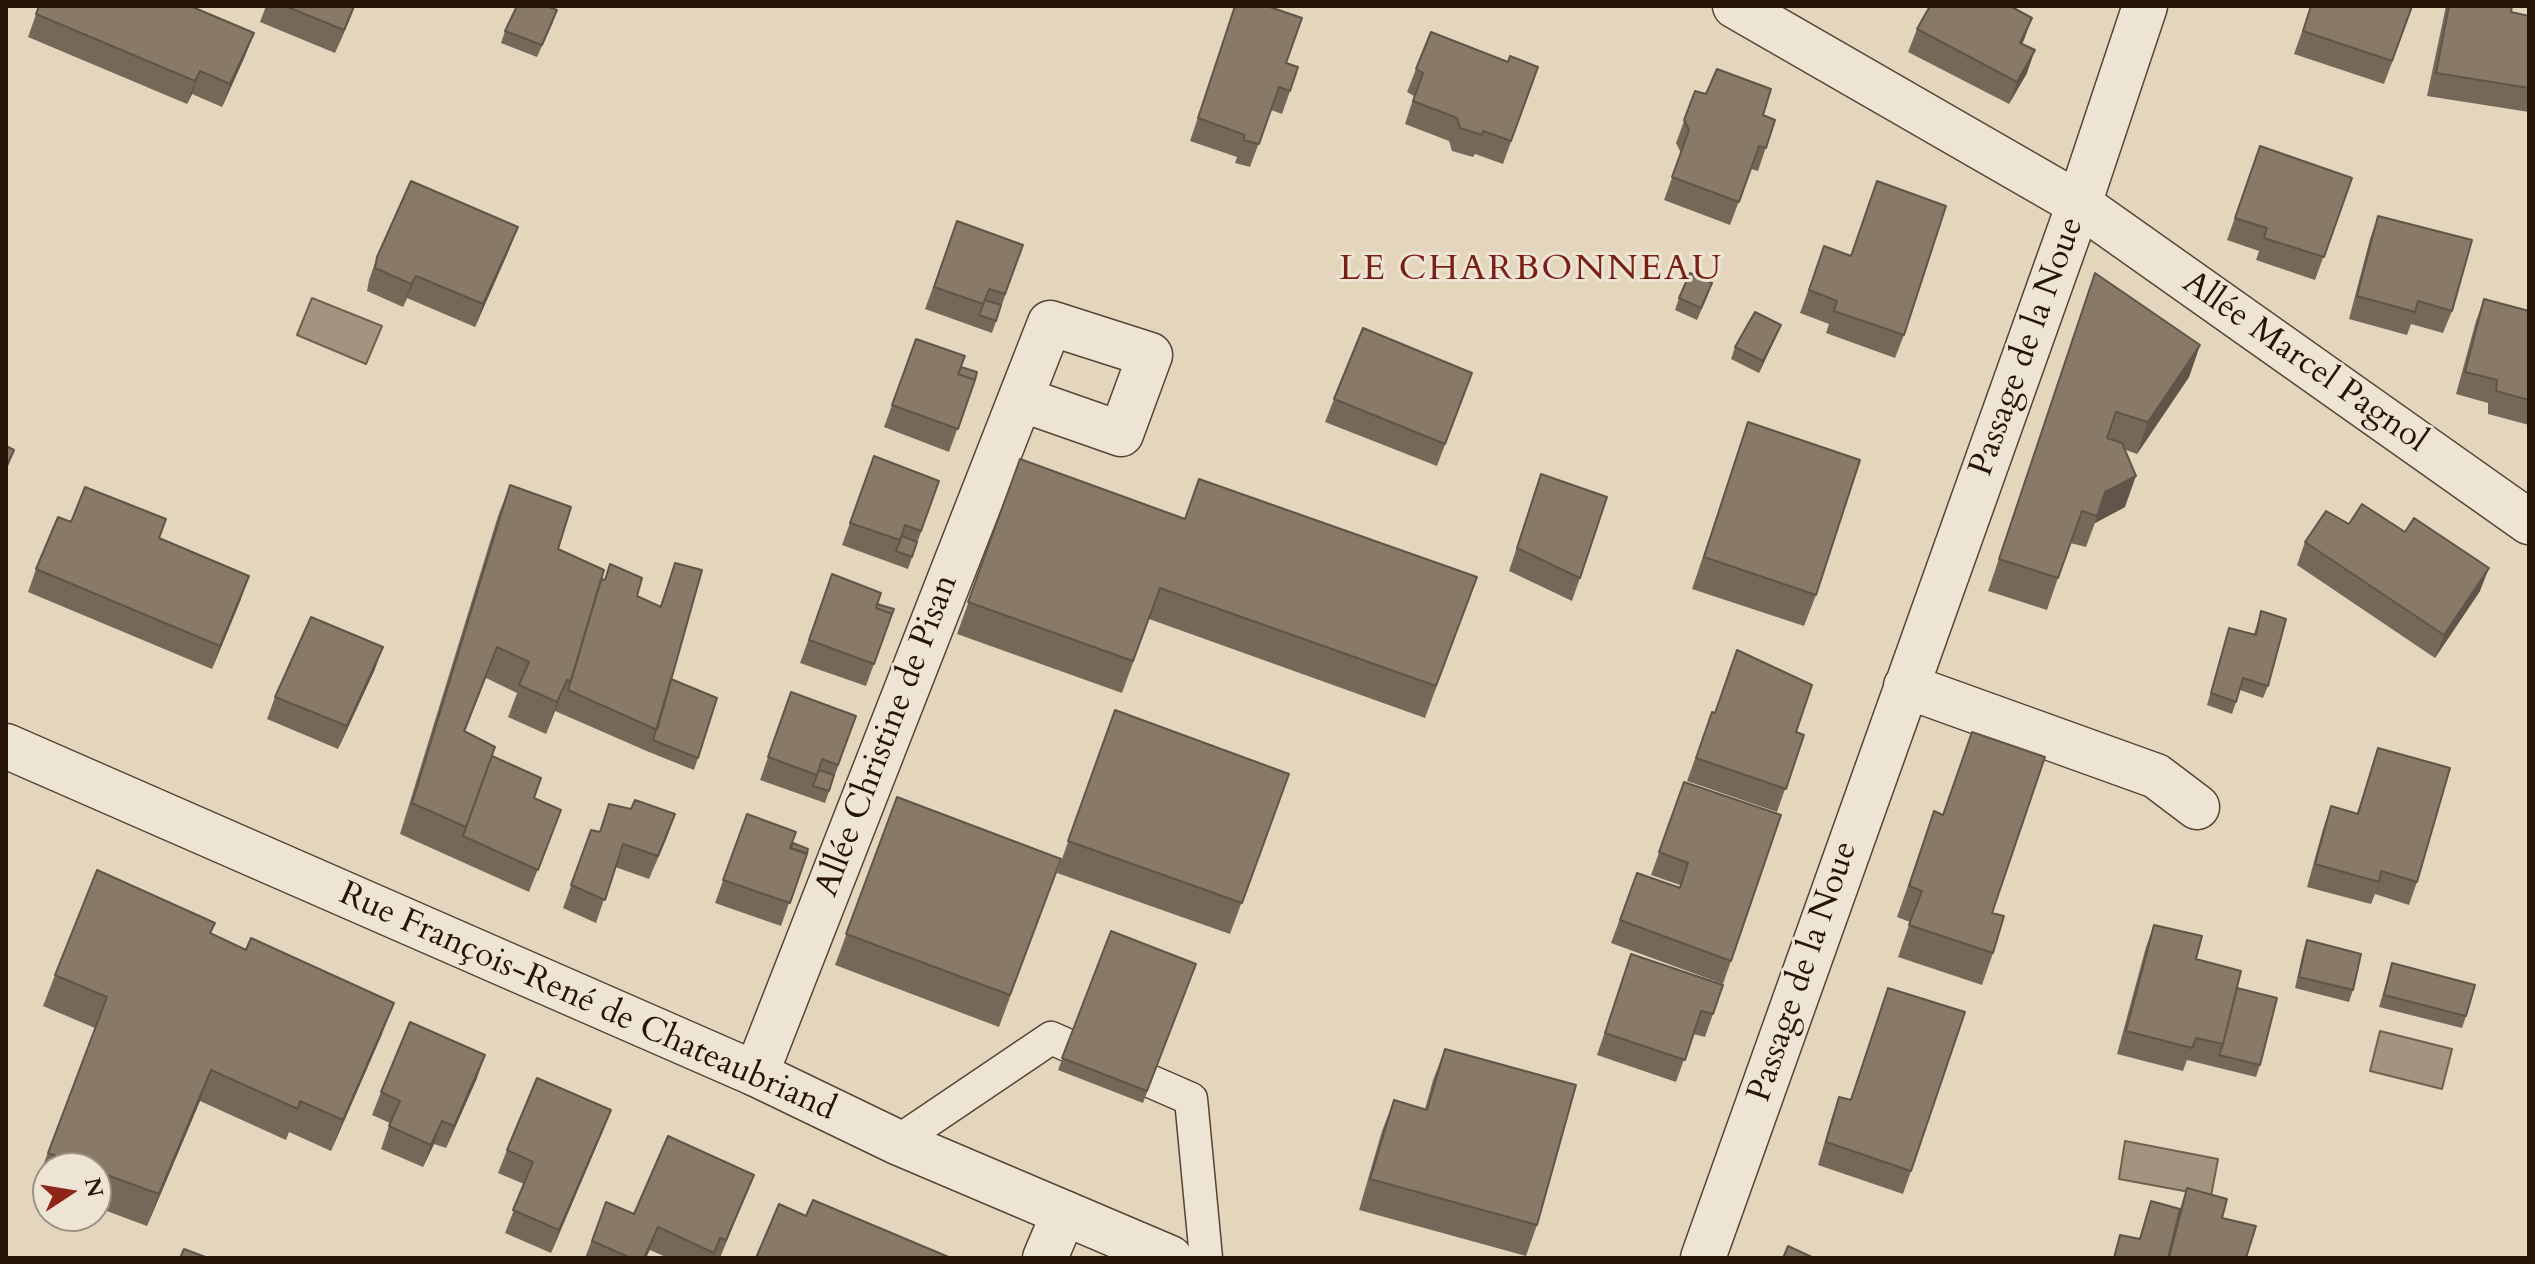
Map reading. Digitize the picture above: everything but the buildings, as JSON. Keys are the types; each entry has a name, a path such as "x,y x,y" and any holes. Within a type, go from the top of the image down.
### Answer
{"street":[{"name":"Allée Marcel Pagnol","path":"1735,6 2079,204 2529,522"},
{"name":"Passage de la Noue","path":"1703,1258 2079,204 2145,6"},
{"name":"Allée Christine de Pisan","path":"756,1074 1021,399"},
{"path":"1906,686 2156,776 2197,807"},
{"name":"Rue François-René de Chateaubriand","path":"6,746 756,1074 897,1142 1170,1258"},
{"path":"1045,1258 1064,1213"}],"lane":[{"path":"897,1142 1051,1038 1191,1099 1206,1258"}],"shaded area":[{"path":"312,298 382,326 366,364 297,335"},
{"path":"2380,1031 2452,1049 2442,1089 2370,1071"},
{"path":"2125,1141 2218,1159 2211,1196 2119,1179"}],"district":[{"name":"LE CHARBONNEAU","path":"1531,271"}]}
